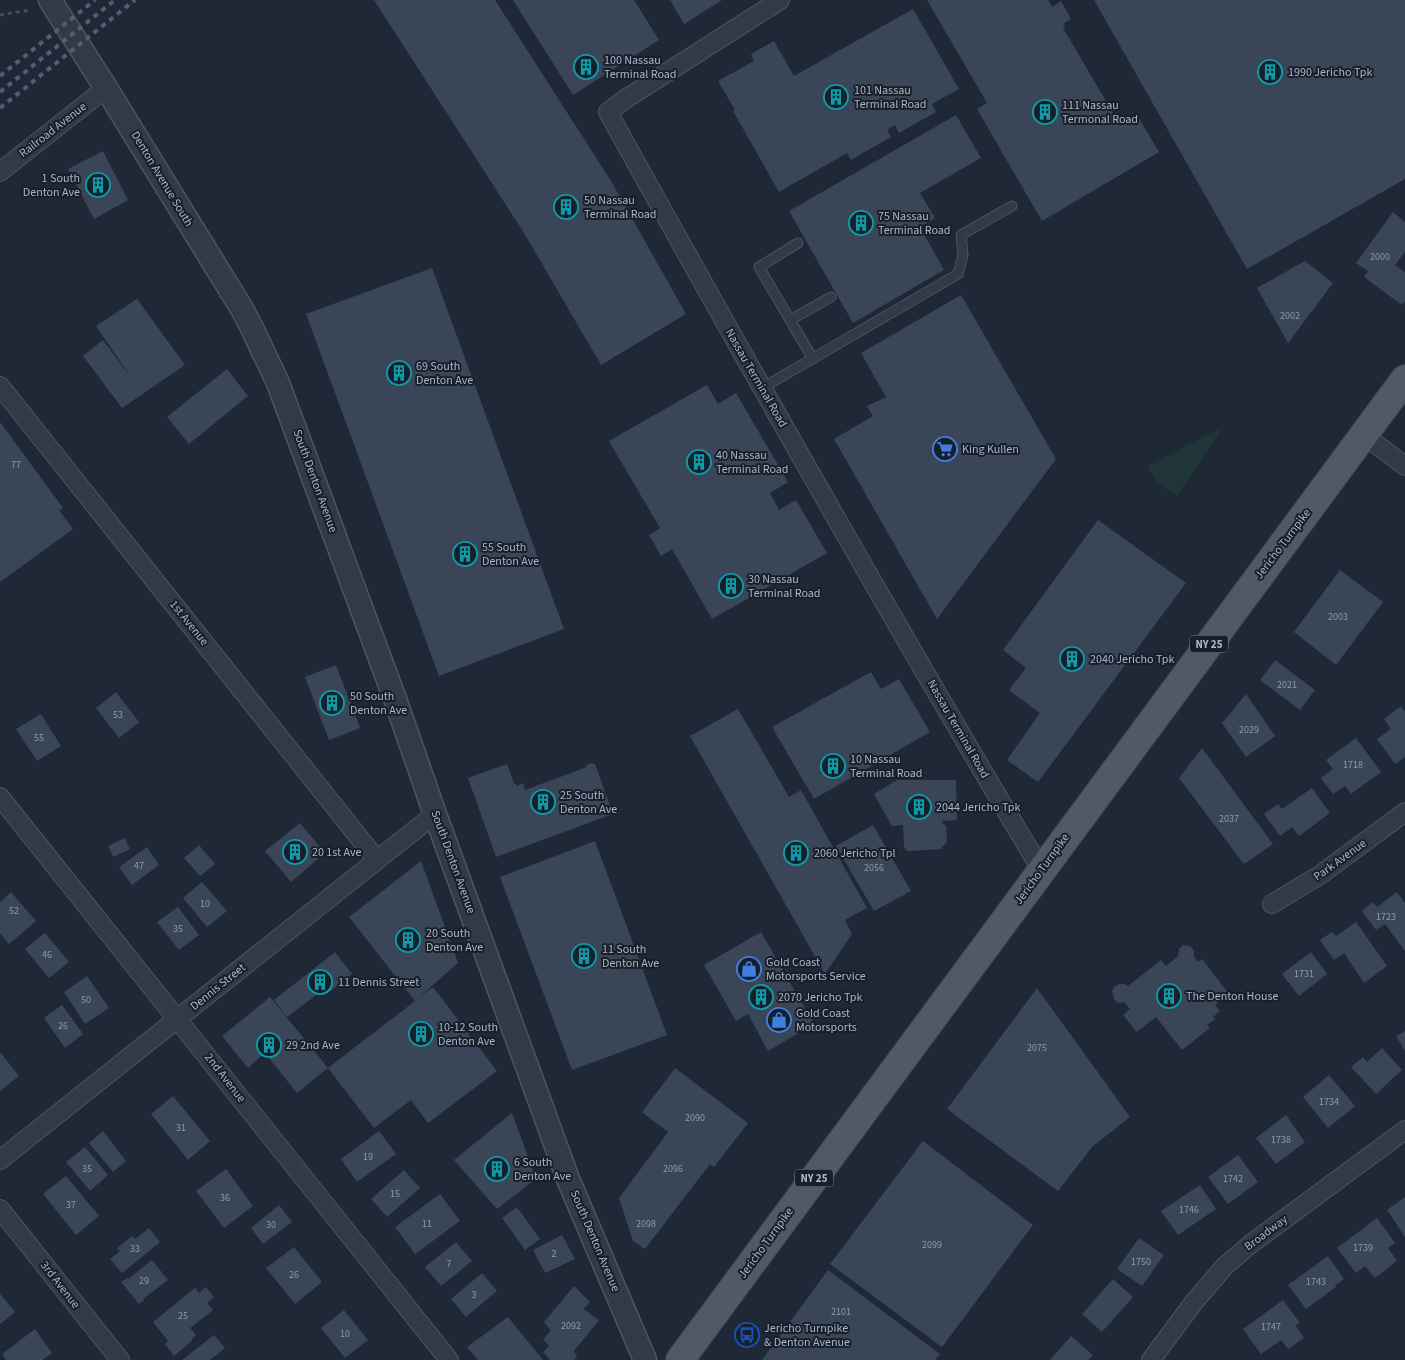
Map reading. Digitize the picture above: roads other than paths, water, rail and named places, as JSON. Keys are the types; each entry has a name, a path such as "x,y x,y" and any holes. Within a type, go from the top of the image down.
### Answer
{"main road":[{"name":"Jericho Turnpike","path":"680,1360 1405,379"}],"street":[{"name":"Denton Avenue South","path":"50,0 242,309 268,361"},
{"name":"Nassau Terminal Road","path":"780,0 686,59 608,112 847,540 1042,870"},
{"name":"Railroad Avenue","path":"0,172 106,88"},
{"name":"South Denton Avenue","path":"268,361 278,383 389,680 435,814 568,1178 645,1360"},
{"name":"1st Avenue","path":"0,386 377,860"},
{"path":"1364,434 1405,466"},
{"name":"2nd Avenue","path":"0,796 449,1360"},
{"name":"Park Avenue","path":"1272,904 1320,875 1405,812"},
{"name":"Dennis Street","path":"0,1160 435,814"},
{"name":"Broadway","path":"1151,1360 1194,1302 1225,1266 1252,1243 1405,1130"},
{"name":"3rd Avenue","path":"0,1209 120,1360"}],"lane":[{"path":"762,388 958,274 963,255 962,235 1012,206"},
{"path":"798,243 759,267 813,359"},
{"path":"790,320 831,297"}],"railway":[{"path":"0,76 95,0"},
{"path":"0,92 115,0"},
{"path":"0,108 135,0"}],"place":[{"name":"100 Nassau Terminal Road","path":"586,67"},
{"name":"1990 Jericho Tpk","path":"1270,72"},
{"name":"101 Nassau Terminal Road","path":"836,97"},
{"name":"111 Nassau Termonal Road","path":"1045,112"},
{"name":"1 South Denton Ave","path":"98,185"},
{"name":"50 Nassau Terminal Road","path":"566,207"},
{"name":"75 Nassau Terminal Road","path":"861,223"},
{"name":"69 South Denton Ave","path":"399,373"},
{"name":"King Kullen","path":"945,449"},
{"name":"40 Nassau Terminal Road","path":"699,462"},
{"name":"55 South Denton Ave","path":"465,554"},
{"name":"30 Nassau Terminal Road","path":"731,586"},
{"name":"2040 Jericho Tpk","path":"1072,659"},
{"name":"50 South Denton Ave","path":"332,703"},
{"name":"10 Nassau Terminal Road","path":"833,766"},
{"name":"25 South Denton Ave","path":"543,802"},
{"name":"2044 Jericho Tpk","path":"919,807"},
{"name":"20 1st Ave","path":"295,852"},
{"name":"2060 Jericho Tpl","path":"796,853"},
{"name":"20 South Denton Ave","path":"408,940"},
{"name":"11 South Denton Ave","path":"584,956"},
{"name":"Gold Coast Motorsports Service","path":"749,969"},
{"name":"11 Dennis Street","path":"320,982"},
{"name":"The Denton House","path":"1169,996"},
{"name":"2070 Jericho Tpk","path":"761,997"},
{"name":"Gold Coast Motorsports","path":"779,1020"},
{"name":"10-12 South Denton Ave","path":"421,1034"},
{"name":"29 2nd Ave","path":"269,1045"},
{"name":"6 South Denton Ave","path":"497,1169"},
{"name":"Jericho Turnpike & Denton Avenue","path":"747,1335"}]}
